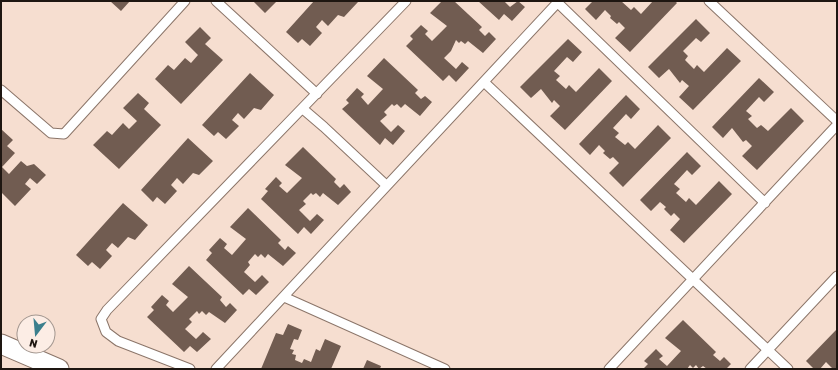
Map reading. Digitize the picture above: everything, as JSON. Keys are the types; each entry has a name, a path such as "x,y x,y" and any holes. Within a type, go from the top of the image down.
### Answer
{"street":[{"path":"1,344 59,369"}],"lane":[{"path":"1,90 52,133 64,134 185,1"},
{"path":"216,1 317,94"},
{"path":"190,369 118,341 106,332 101,318 112,304 303,109 406,1"},
{"path":"709,1 837,121"},
{"path":"216,369 558,2 765,203"},
{"path":"484,82 788,369"},
{"path":"303,109 386,185"},
{"path":"609,369 765,203 834,135 837,125"},
{"path":"750,369 837,276"},
{"path":"284,297 445,369"}],"building":[{"path":"110,1 130,1 121,11"},
{"path":"253,1 277,1 265,13"},
{"path":"314,1 358,2 344,17 338,15 328,26 322,20 316,27 322,33 310,46 302,39 298,43 286,32"},
{"path":"442,1 454,1 482,27 479,30 485,36 489,32 496,39 483,53 468,41 465,44 461,41 459,43 456,40 451,51 444,58 456,69 462,62 469,68 456,82 449,75 443,81 406,46 413,39 410,36 421,25 428,31 425,34 432,41 447,26 430,13"},
{"path":"478,1 504,1 510,7 518,1 525,7 512,21 504,14 499,20"},
{"path":"593,1 621,1 631,10 634,7 641,14 653,1 675,1 677,3 630,52 615,38 625,28 619,22 617,24 610,18 611,16 605,10 596,20 585,9"},
{"path":"696,19 710,33 701,42 696,38 683,51 688,56 685,60 694,69 697,65 704,72 727,48 741,61 693,110 679,97 689,86 682,80 680,83 669,69 659,78 648,67"},
{"path":"200,27 211,38 205,44 223,60 181,104 155,79 168,65 174,70 185,58 191,63 198,55 185,42"},
{"path":"568,39 582,52 573,62 567,57 554,71 560,76 556,80 566,89 569,85 576,92 599,68 612,81 565,130 550,116 560,106 554,100 552,103 541,89 531,98 520,87"},
{"path":"384,58 418,90 415,93 421,99 425,96 432,102 420,116 405,104 401,108 397,104 394,106 392,104 384,112 387,115 380,121 391,132 398,125 405,131 393,145 385,138 380,145 342,109 349,103 346,100 357,88 364,94 361,97 368,105 383,89 367,76"},
{"path":"250,73 274,95 261,110 254,108 244,119 238,113 232,120 239,126 226,139 218,132 214,136 202,125"},
{"path":"759,78 774,92 764,102 759,97 746,111 752,116 748,119 757,128 761,125 768,131 791,108 804,121 757,170 742,156 752,146 746,140 743,142 732,128 723,138 712,127"},
{"path":"138,93 149,103 144,109 161,125 119,169 93,145 107,131 112,135 123,123 129,129 137,121 123,108"},
{"path":"626,95 640,109 631,119 626,114 613,128 619,133 615,137 625,145 628,142 635,149 658,125 671,138 623,187 609,173 619,163 613,157 610,159 603,153 605,151 599,145 590,155 579,144"},
{"path":"1,129 13,140 7,146 15,153 2,167 9,174 21,161 27,166 34,164 46,175 37,184 30,178 25,184 31,189 15,206 1,192"},
{"path":"188,138 213,161 199,175 193,173 183,184 177,178 171,185 177,191 165,204 157,197 153,202 141,190"},
{"path":"303,147 336,179 334,182 340,188 344,184 351,192 338,205 323,193 320,197 316,193 313,195 311,193 303,201 306,204 299,210 310,221 317,214 324,220 311,234 304,227 298,234 261,199 268,191 265,189 276,177 282,183 279,186 287,193 302,178 285,165"},
{"path":"687,152 701,166 692,175 687,170 674,184 680,189 676,193 686,202 689,198 696,205 719,181 732,194 684,243 670,230 680,219 674,213 671,216 664,209 666,207 660,202 651,211 640,200"},
{"path":"123,203 148,225 135,240 128,237 118,248 112,243 106,250 112,256 100,269 92,262 88,266 76,255"},
{"path":"248,208 281,240 278,243 285,250 288,246 296,253 283,266 268,254 265,258 261,254 258,257 255,254 248,262 250,265 244,272 255,282 262,275 269,282 256,295 249,289 243,295 206,260 212,253 209,250 220,238 227,244 224,248 232,255 246,239 230,227"},
{"path":"189,266 222,297 220,300 226,307 230,303 237,310 225,323 209,312 206,315 202,311 199,314 197,311 189,319 192,322 185,329 196,339 203,332 211,339 197,352 190,346 184,352 147,317 154,310 151,307 162,295 169,301 166,305 173,312 188,297 172,284"},
{"path":"683,320 716,352 713,355 720,361 724,357 731,364 726,369 707,369 703,366 699,369 696,365 693,368 690,365 687,369 643,369 648,364 644,361 656,349 663,356 659,359 667,366 681,351 665,338"},
{"path":"288,324 302,330 298,340 294,339 290,349 294,350 292,354 296,355 295,360 302,363 304,359 311,362 316,349 320,351 325,339 341,346 331,369 261,369 276,333 283,335"},
{"path":"837,329 837,369 831,369 832,368 826,362 820,369 814,369 806,361"},
{"path":"367,360 381,366 380,369 363,369"}]}
